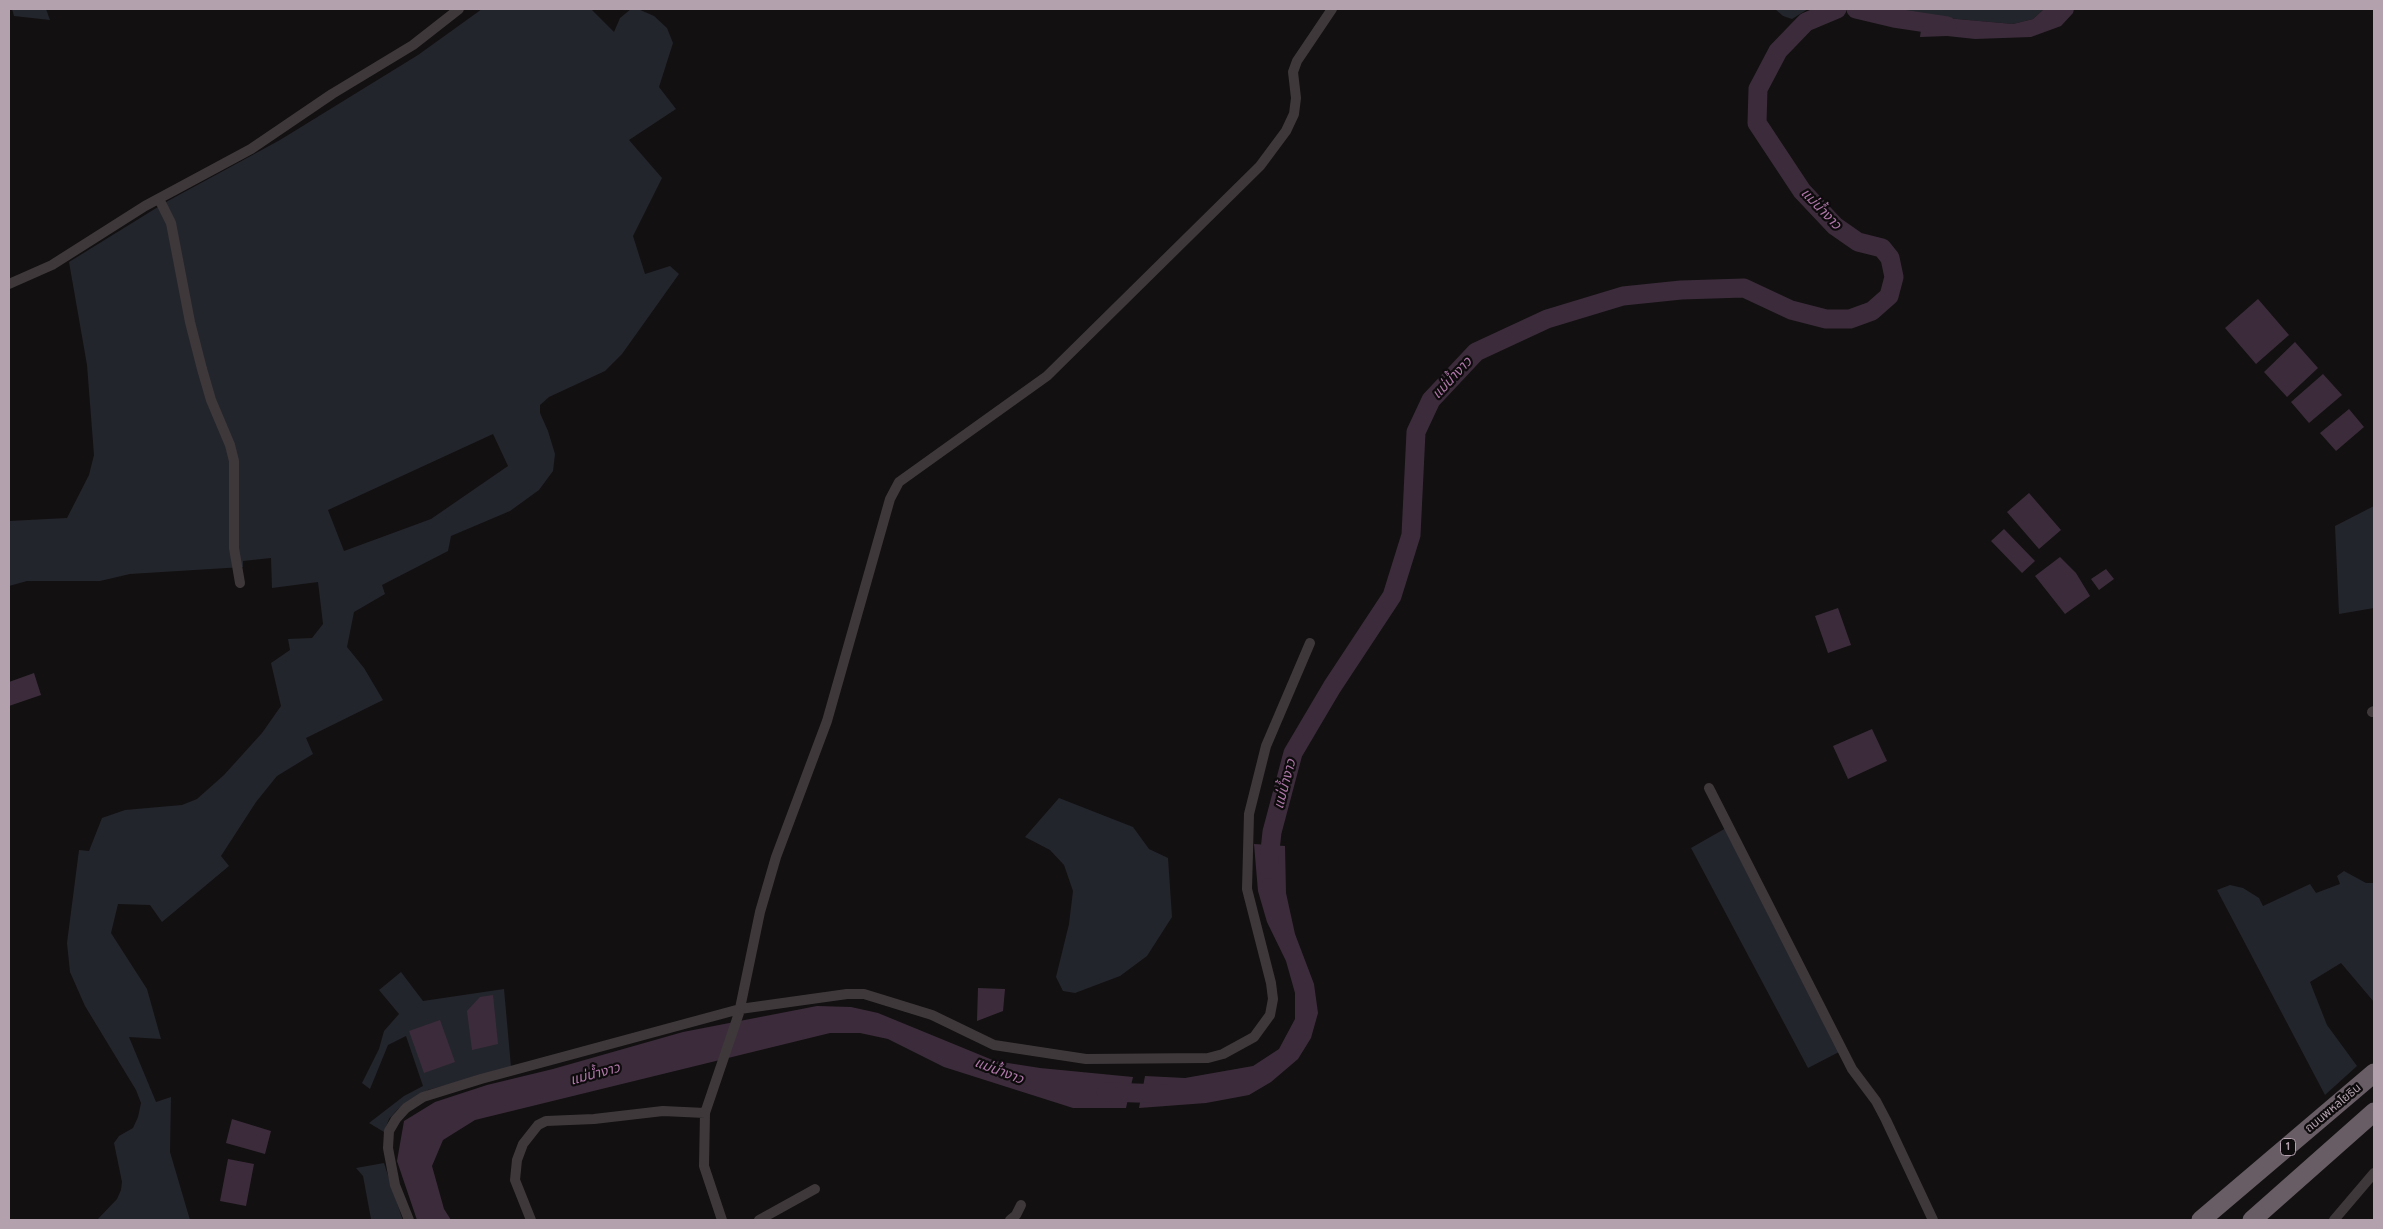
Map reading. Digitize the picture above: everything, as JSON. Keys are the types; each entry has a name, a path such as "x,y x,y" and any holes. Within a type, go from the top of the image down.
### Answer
{"highway":[{"name":"ถนนพหลโยธิน","path":"2201,1220 2374,1073"},
{"path":"2252,1220 2374,1112"}],"street":[{"path":"9,284 52,265 145,206 251,149 332,94 413,45 459,9"},
{"path":"722,1220 704,1166 705,1113 740,1011 760,912 776,857 827,721 890,499 899,482 1047,376 1260,166 1286,131 1294,114 1296,98 1293,77 1295,66 1332,9"},
{"path":"159,199 171,223 190,322 202,369 234,461 234,548 240,583"},
{"path":"409,1220 394,1185 388,1148 389,1132 396,1119 406,1108 423,1097 481,1079 740,1011 847,994 864,994 932,1015 1003,1048 1086,1059 1208,1058 1223,1054 1254,1037 1270,1015 1273,998 1247,889 1248,814 1266,746 1310,643"},
{"path":"1709,788 1852,1069 1876,1101 1886,1120 1933,1220"},
{"path":"531,1220 515,1180 517,1160 523,1144 538,1125 546,1121 594,1119 662,1111 705,1113"},
{"path":"2334,1220 2374,1173"},
{"path":"759,1220 815,1189"},
{"path":"1010,1220 1016,1216 1021,1204"}],"shaded area":[{"path":"12,9 46,9 50,20 14,16"},
{"path":"482,9 591,9 614,32 620,18 631,9 638,9 654,16 667,28 673,43 659,87 676,109 629,140 662,178 633,236 645,274 670,266 679,274 622,354 605,371 549,397 540,405 540,413 555,454 553,471 539,490 510,511 451,536 448,551 382,585 385,594 354,612 347,647 364,668 383,700 306,738 313,754 277,776 256,802 221,856 229,866 162,922 150,905 118,904 111,933 147,989 161,1039 129,1037 156,1102 171,1097 170,1152 190,1220 97,1220 117,1199 121,1190 122,1182 114,1143 119,1136 133,1128 141,1103 136,1090 85,1006 70,972 67,943 79,850 89,851 102,818 125,810 182,805 197,799 224,775 262,733 281,706 271,663 290,650 288,639 312,638 323,624 318,582 272,588 271,558 243,561 243,567 130,574 100,581 27,581 9,586 9,521 67,518 89,475 94,455 87,365 69,262 166,202 280,140 418,55","holes":["493,434 508,466 431,519 344,551 328,510"]},
{"path":"1775,9 1808,9 1792,19 1783,16"},
{"path":"1881,9 2044,9 2033,19 2013,24 1923,16"},
{"path":"2374,506 2374,608 2339,614 2335,526"},
{"path":"1059,798 1133,827 1149,849 1168,858 1172,917 1147,956 1120,976 1075,993 1063,991 1056,977 1069,924 1073,891 1064,865 1050,850 1025,837"},
{"path":"1726,828 1839,1052 1808,1068 1691,848"},
{"path":"2344,871 2366,883 2374,883 2374,1002 2341,963 2310,982 2327,1025 2357,1066 2325,1095 2217,890 2230,885 2243,888 2259,898 2263,906 2310,884 2316,893 2340,884 2337,876"},
{"path":"401,972 423,1001 504,989 511,1067 428,1090 398,1109 389,1119 384,1132 369,1123 404,1096 423,1086 406,1036 388,1045 370,1089 362,1083 379,1049 384,1031 399,1014 379,990"},
{"path":"384,1163 403,1220 371,1219 363,1176 356,1168"}],"water":[{"path":"2044,9 2074,9 2073,13 2061,26 2031,37 1975,39 1947,36 1920,37 1923,16 2013,24 2033,19"},
{"path":"2258,299 2289,335 2256,364 2225,328"},
{"path":"2295,342 2318,368 2287,397 2264,372"},
{"path":"2323,374 2342,395 2309,423 2291,402"},
{"path":"2349,409 2364,427 2336,451 2320,433"},
{"path":"2029,493 2061,530 2039,549 2007,512"},
{"path":"2004,529 2035,561 2022,573 1991,541"},
{"path":"2060,557 2076,573 2090,596 2065,614 2035,576"},
{"path":"2106,569 2114,579 2099,590 2091,579"},
{"path":"1838,608 1851,645 1828,653 1815,616"},
{"path":"34,673 41,695 9,706 9,682"},
{"path":"1872,729 1887,761 1848,779 1833,746"},
{"path":"1254,844 1285,846 1286,893 1295,934 1314,984 1318,1013 1311,1038 1298,1059 1271,1082 1249,1095 1206,1103 1139,1108 1145,1076 1185,1078 1253,1066 1279,1049 1295,1019 1295,993 1286,961 1267,922 1258,891"},
{"path":"978,988 1005,989 1003,1011 977,1021"},
{"path":"493,995 498,1044 472,1050 467,1011 480,997"},
{"path":"817,1006 851,1007 878,1013 995,1061 1040,1068 1133,1077 1126,1108 1073,1108 944,1067 888,1039 860,1033 830,1033 475,1120 443,1140 432,1166 444,1209 451,1220 417,1220 397,1161 404,1121 435,1102 487,1085 553,1069 683,1032"},
{"path":"440,1020 455,1062 424,1073 409,1031"},
{"path":"232,1119 271,1131 265,1154 226,1143"},
{"path":"228,1159 254,1164 246,1206 220,1201"}],"waterway":[{"name":"แม่น้ำงาว","path":"1268,869 1272,832 1293,753 1332,687 1392,596 1411,535 1416,432 1431,400 1476,352 1547,319 1623,296 1681,290 1744,288 1791,310 1826,319 1850,319 1872,311 1889,296 1894,277 1890,258 1882,248 1858,242 1835,226 1802,191 1757,123 1758,89 1778,51 1806,22 1837,9"},
{"name":"แม่น้ำงาว","path":"1856,9 1894,18 1947,26"},
{"name":"แม่น้ำงาว","path":"1106,1092 1166,1094"}]}
